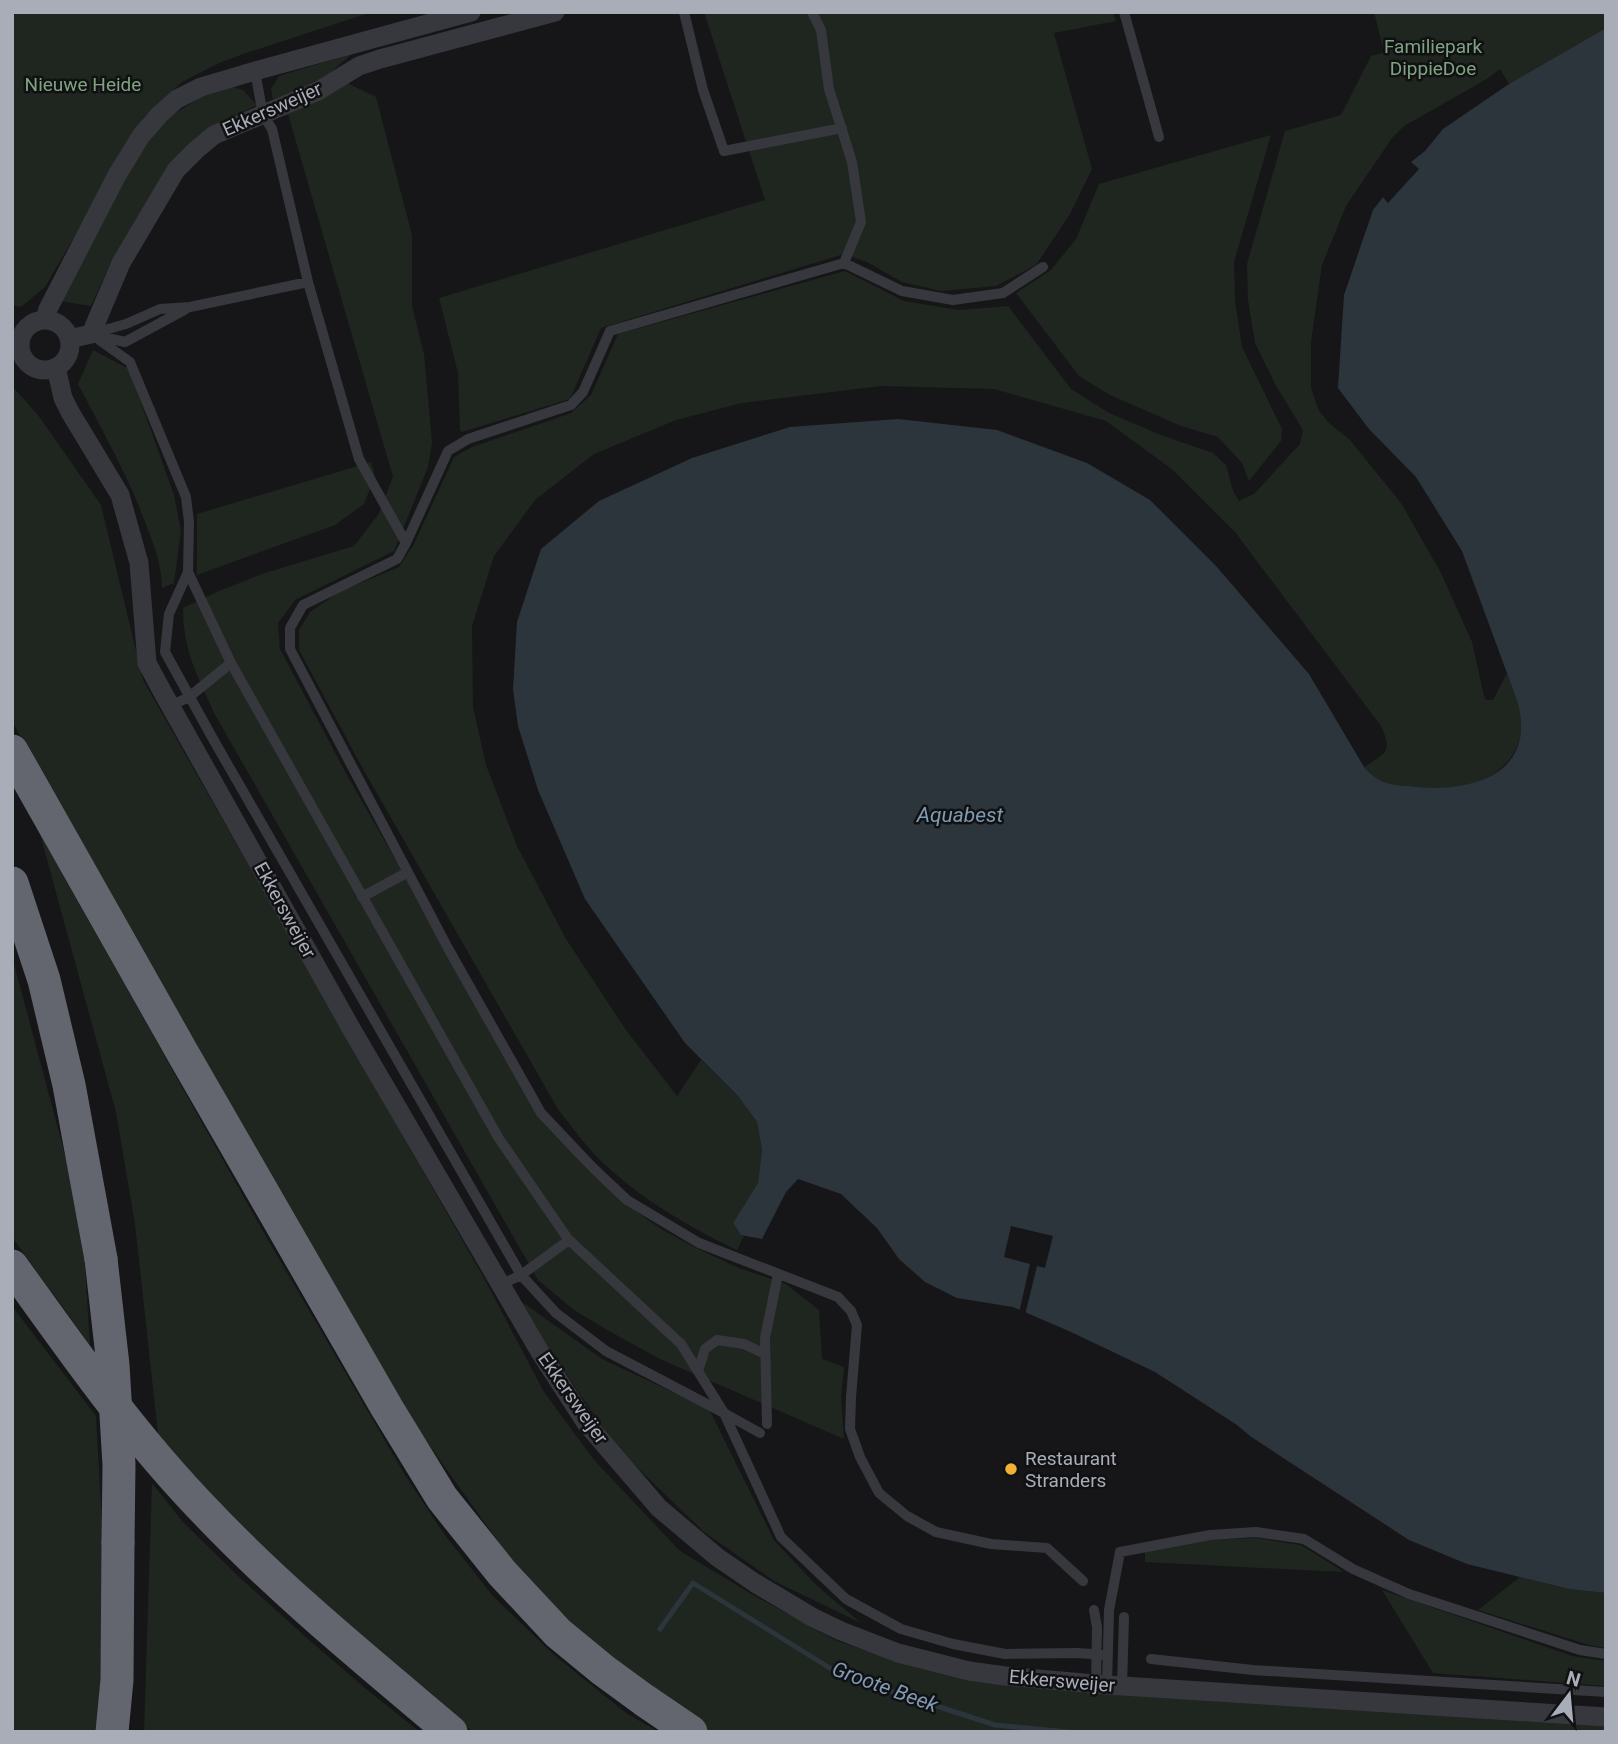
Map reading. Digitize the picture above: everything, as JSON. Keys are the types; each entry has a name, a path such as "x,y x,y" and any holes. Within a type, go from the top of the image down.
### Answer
{"highway":[{"path":"12,751 188,1063 387,1408 442,1498 502,1573 558,1633 603,1670 691,1732"},
{"path":"12,883 44,980 69,1085 101,1259 113,1365 119,1465 117,1680 112,1732"},
{"path":"12,1266 97,1382 157,1458 205,1512 277,1583 334,1634 451,1732"}],"street":[{"name":"Ekkersweijer","path":"45,320 48,309 117,175 141,136 177,99 201,87 255,71 471,12"},
{"name":"Ekkersweijer","path":"91,334 121,263 176,170 214,135 318,91 359,66 555,12"},
{"path":"45,320 58,324 69,339 65,360 49,370 38,369 27,363 20,349 17,333 45,320"},
{"path":"69,339 91,334"},
{"name":"Ekkersweijer","path":"56,367 63,398 120,495 139,563 148,663 170,706 352,1030 540,1352 586,1423 659,1508 717,1557 812,1617 898,1653 969,1671 1108,1685 1606,1717"}],"lane":[{"path":"684,12 703,90 724,151 842,128"},
{"path":"812,12 821,30 829,89 852,162 861,222 844,263"},
{"path":"1124,12 1159,137"},
{"path":"255,71 263,115 272,129 308,282 359,459 406,543"},
{"path":"1043,267 1003,293 953,299 902,291 844,263 610,331 583,392 571,405 468,439 448,451 397,559 303,605 290,628 290,649 449,950 541,1113 627,1200 699,1243 838,1297 851,1311 857,1325 850,1396 850,1429 860,1457 879,1493 906,1516 936,1532 991,1544 1046,1548 1083,1581"},
{"path":"91,334 126,324 160,309 190,307 308,282"},
{"path":"91,334 125,342 190,307"},
{"path":"91,334 130,362 186,497 189,522 188,572 169,614 165,652 521,1275 556,1313 606,1351 724,1413 764,1429 765,1338 778,1274"},
{"path":"188,572 231,663 498,1137 569,1240 681,1344 724,1413 781,1537 846,1599 901,1629 953,1644 1005,1654 1102,1655"},
{"path":"170,706 189,697 231,663"},
{"path":"362,897 408,872"},
{"path":"500,1285 521,1275 569,1240"},
{"path":"698,1371 705,1349 718,1340 744,1344 765,1354"},
{"path":"1102,1655 1120,1552 1210,1535 1256,1532 1304,1539 1353,1569 1409,1594 1580,1650 1606,1654"},
{"path":"1094,1610 1108,1685"},
{"path":"1108,1685 1124,1616"},
{"path":"1151,1659 1264,1671 1606,1692"}],"green space":[{"name":"Nieuwe Heide","path":"12,12 372,12 246,53 182,82 144,117 45,287 21,307 12,305"},
{"path":"704,12 1113,12 1116,21 1054,33 1092,169 1070,214 1036,265 996,286 941,291 902,282 867,262 844,254 601,328 570,399 462,432 458,373 439,298 765,200"},
{"name":"Familiepark DippieDoe","path":"1374,12 1606,12 1606,28 1509,84 1500,69 1404,126 1392,138 1346,206 1322,265 1311,342 1311,388 1319,411 1350,440 1401,503 1441,573 1472,642 1486,700 1493,700 1507,673 1522,719 1521,732 1513,754 1488,778 1465,786 1441,788 1394,785 1376,778 1364,767 1382,755 1387,747 1381,726 1235,532 1173,470 1106,421 994,389 881,386 742,403 676,420 594,454 535,500 494,556 472,626 473,707 486,765 517,846 566,939 626,1030 677,1096 701,1060 738,1096 757,1122 762,1150 758,1183 733,1223 744,1236 737,1250 665,1211 601,1161 559,1111 363,769 299,650 299,630 310,612 339,592 399,567 413,546 454,457 472,447 571,413 591,395 618,334 845,271 904,301 959,310 1008,306 1071,389 1109,413 1213,453 1226,465 1233,491 1239,501 1254,494 1300,444 1303,430 1275,384 1255,343 1248,300 1247,264 1285,131 1341,115 1371,56 1384,52"},
{"path":"352,54 317,84 273,99 271,89 279,76"},
{"path":"347,83 376,97 412,235 412,306 424,354 432,443 428,467 394,551 295,600 278,623 280,649 348,777 546,1122 588,1171 626,1204 661,1229 739,1268 786,1284 819,1310 822,1359 844,1367 841,1397 844,1439 660,1359 574,1310 538,1280 214,713 192,662 185,637 183,608 265,573 354,546 378,515 393,477 288,114"},
{"path":"230,86 243,90 257,105 213,126 113,258 91,306 59,301 125,178 163,121 204,95"},
{"path":"1271,135 1234,262 1235,301 1242,347 1282,429 1281,441 1249,481 1242,463 1218,437 1181,426 1110,395 1079,376 1016,293 1051,270 1076,239 1099,184"},
{"path":"93,350 129,369 174,495 181,531 174,583 162,588 158,558 141,511 78,384"},
{"path":"12,386 38,415 101,505 143,680 485,1280 544,1392 594,1460 680,1551 837,1641 921,1669 971,1680 1606,1724 1606,1732 708,1732 574,1627 517,1568 397,1400 193,1045 12,721"},
{"path":"371,462 375,476 364,504 335,525 197,575 197,514"},
{"path":"40,834 264,1233 405,1475 444,1534 493,1596 553,1654 626,1713 659,1732 473,1732 341,1626 159,1443 135,1224 116,1112"},
{"path":"12,956 73,1185 85,1266 90,1345 12,1237"},
{"path":"522,1302 602,1359 709,1409 774,1540 816,1585 861,1623 774,1581 704,1532 616,1447 545,1343"},
{"path":"12,1306 96,1416 105,1576 98,1732 12,1732"},
{"path":"152,1483 182,1521 237,1575 365,1688 420,1732 144,1732"},
{"path":"1256,1538 1301,1545 1344,1572 1145,1562 1145,1551 1210,1540"},
{"path":"1520,1577 1569,1589 1606,1593 1606,1648 1478,1610"},
{"path":"1382,1590 1572,1656 1606,1661 1606,1686 1433,1673"}],"water":[{"name":"Aquabest","path":"1606,28 1606,1593 1569,1589 1467,1564 1409,1540 1155,1372 1013,1307 957,1298 925,1282 899,1259 877,1228 841,1194 798,1179 786,1192 762,1239 741,1235 733,1223 758,1183 762,1150 757,1122 738,1096 685,1043 585,899 538,790 518,726 513,689 517,622 541,549 599,501 692,458 790,427 898,419 997,430 1087,463 1150,500 1216,566 1309,674 1364,767 1376,778 1395,785 1439,788 1479,781 1496,773 1509,762 1518,746 1521,727 1518,703 1462,551 1416,477 1369,429 1338,388 1344,295 1373,210 1411,162 1425,151 1443,129 1509,84"}],"pier":[{"path":"1409,160 1419,169 1388,203 1380,194"},
{"path":"1011,1226 1053,1236 1045,1268 1037,1266 1025,1315 1019,1313 1030,1264 1004,1257"}],"waterway":[{"name":"Groote Beek","path":"660,1629 693,1583 841,1675 995,1725 1069,1732"}],"place":[{"name":"Restaurant Stranders","path":"1011,1469"}]}
